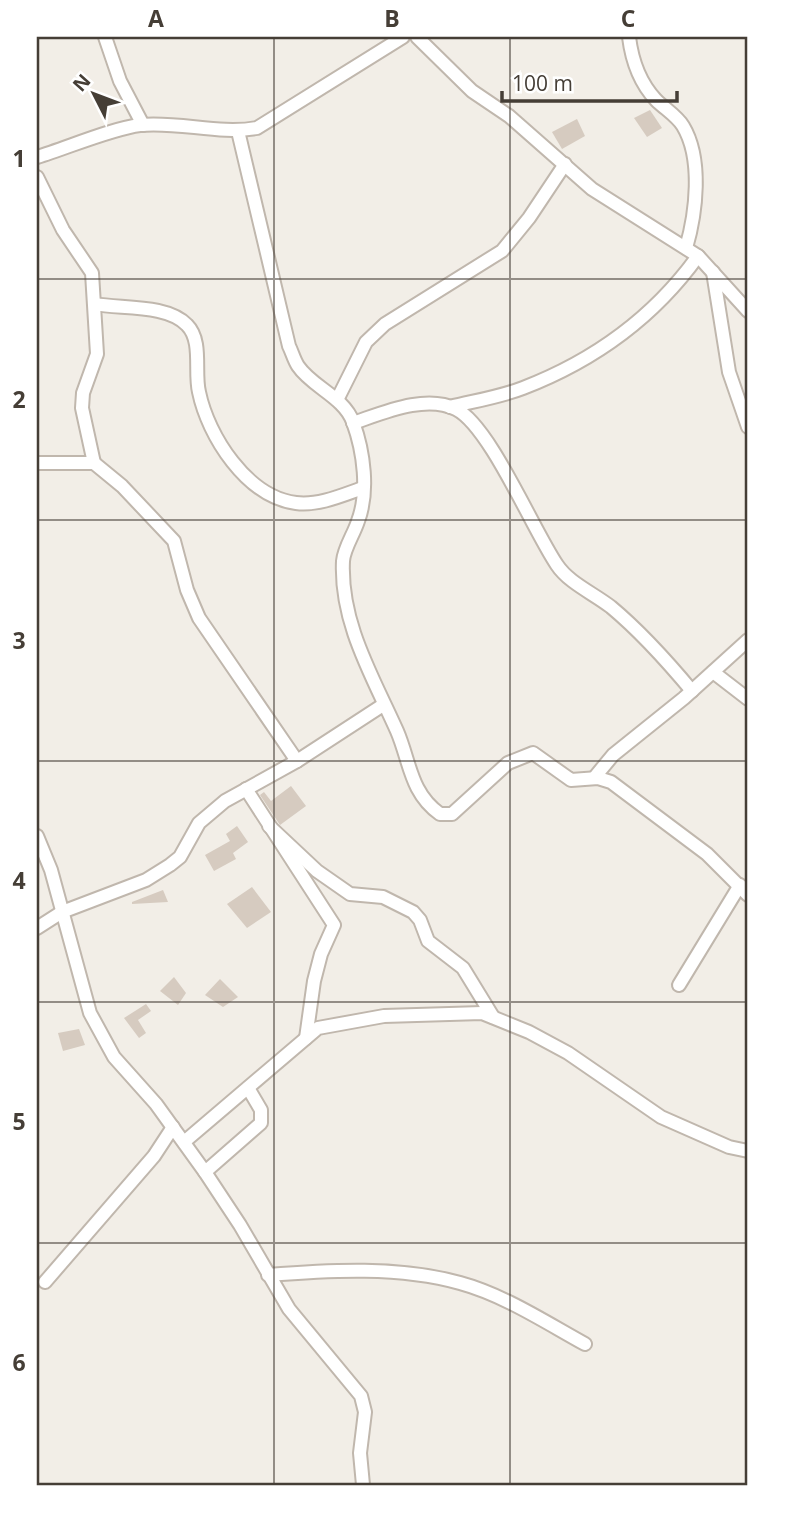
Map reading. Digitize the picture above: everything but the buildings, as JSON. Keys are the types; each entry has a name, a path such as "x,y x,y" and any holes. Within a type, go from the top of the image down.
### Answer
{"street":[{"path":"105,37 120,81 143,125"},
{"path":"37,157 143,125 184,124 238,131 257,128 403,37"},
{"path":"417,37 472,91 509,116 592,189 698,256 748,311"},
{"path":"629,37 632,62 641,79 655,99 683,126 690,142 695,177 695,216 686,248"},
{"path":"238,131 289,346 298,367 337,400 353,423 361,457 363,488 359,519 343,559 353,636 398,733 414,785 423,799 440,814 452,814 508,763 522,755 533,753 571,780 594,778 611,782 707,854 744,890 679,985"},
{"path":"337,400 366,342 385,324 502,251 529,218 565,164"},
{"path":"37,177 62,230 92,272 97,354 83,393 82,408 94,463 121,486 174,541 187,590 199,618 297,761"},
{"path":"449,407 521,389 588,359 639,320 679,282 698,256"},
{"path":"713,272 729,372 748,427"},
{"path":"94,304 164,313 188,325 195,336 198,390 208,427 228,457 276,497 296,503 325,501 363,488"},
{"path":"353,423 418,405 458,410 472,423 565,575 638,631 692,691"},
{"path":"37,463 94,463"},
{"path":"594,778 613,755 692,691 748,640"},
{"path":"713,672 748,699"},
{"path":"37,928 62,912 146,880 170,865 180,857 199,823 225,800 297,761 383,705"},
{"path":"246,789 334,925 321,954 314,982 306,1038"},
{"path":"269,826 317,871 343,890 366,897 383,897 414,912 421,920 428,941 463,968 493,1017"},
{"path":"37,836 51,870 90,1013 114,1057 173,1127 205,1172 313,1342 354,1384 361,1396 365,1412 360,1453 363,1485"},
{"path":"184,1142 306,1038 328,1025 384,1016 482,1013 568,1054 661,1117 729,1147 748,1151"},
{"path":"205,1172 261,1123 261,1110 248,1088"},
{"path":"45,1282 154,1156 173,1127"},
{"path":"268,1275 331,1270 372,1271 459,1283 516,1305 585,1344"}]}
